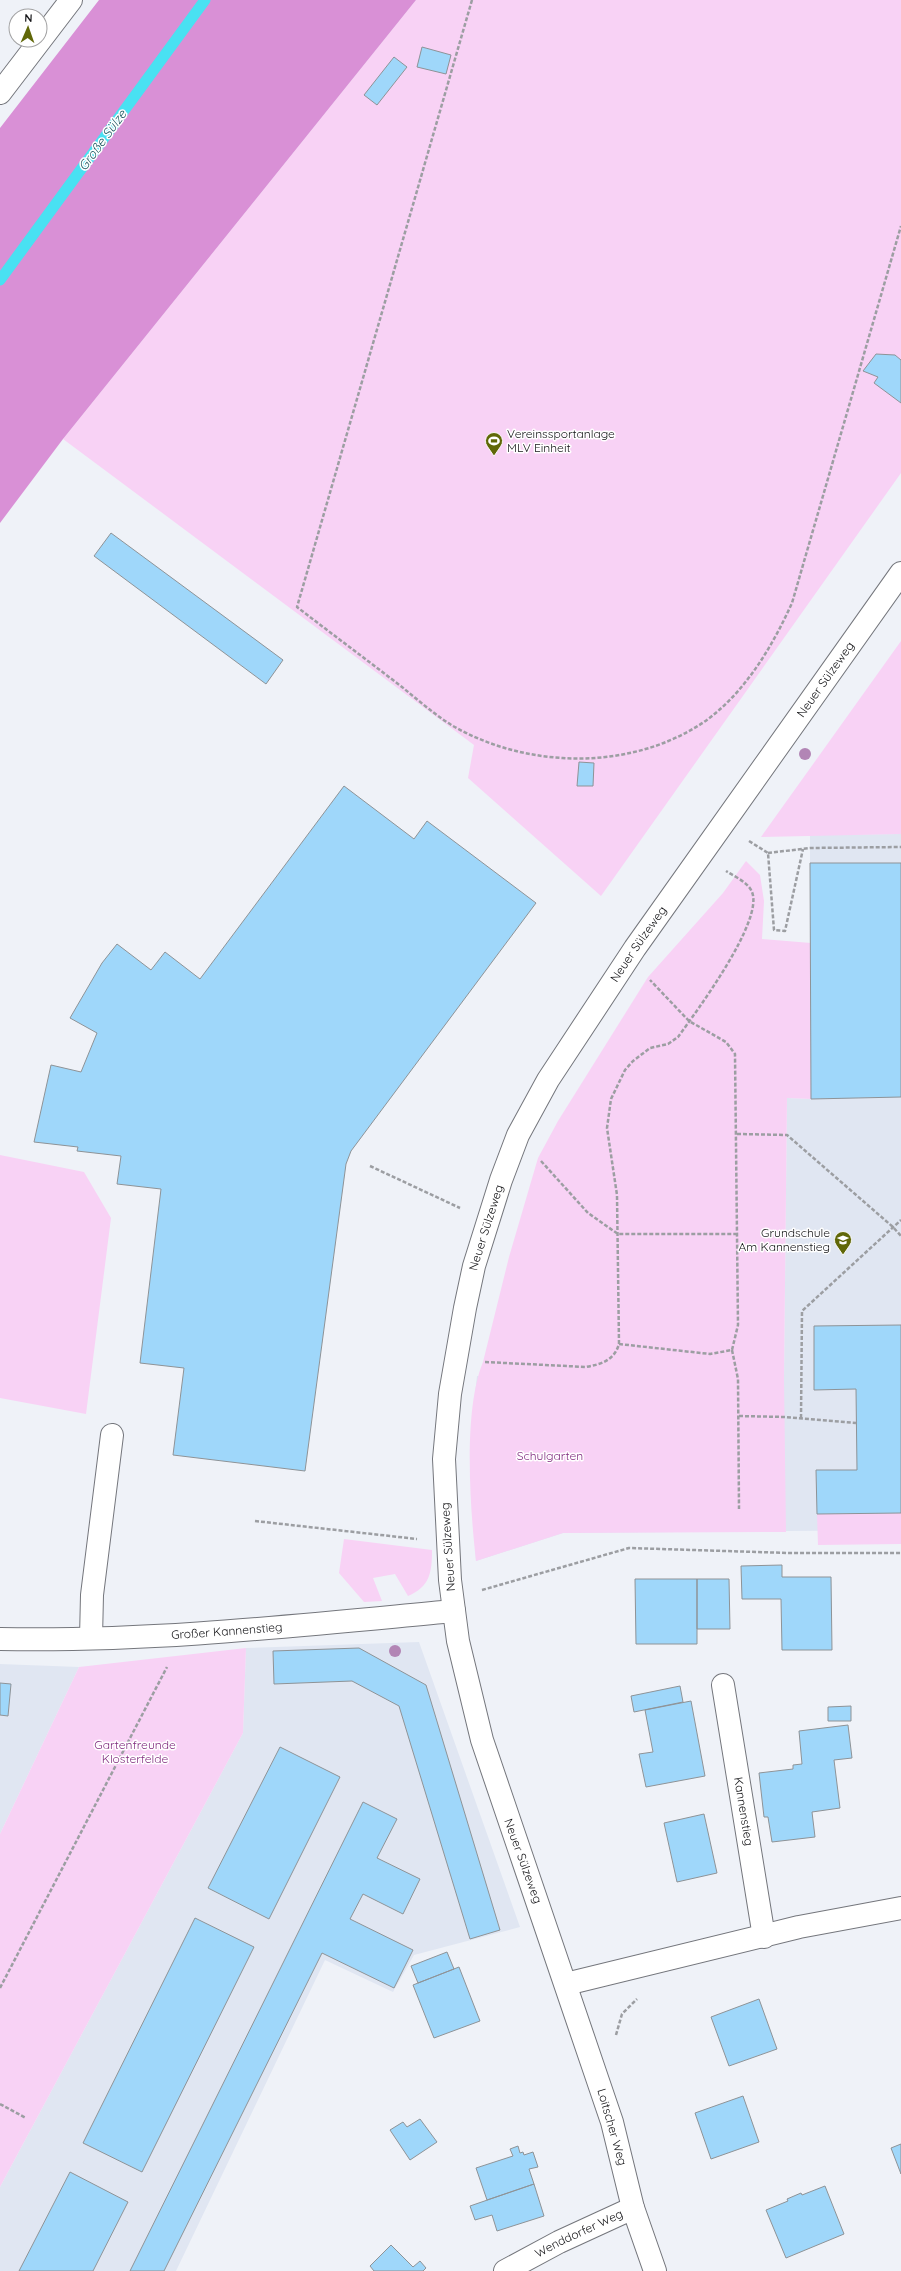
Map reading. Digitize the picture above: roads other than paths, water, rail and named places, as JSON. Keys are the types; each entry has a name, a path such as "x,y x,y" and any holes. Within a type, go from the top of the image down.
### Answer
{"street":[{"path":"0,93 71,0"},
{"name":"Neuer Sülzeweg","path":"566,1984 482,1740 464,1666 454,1611 447,1542 444,1459 455,1359 468,1294 487,1221 518,1135 548,1080 626,961 901,573"},
{"path":"91,1638 92,1595 112,1434"},
{"name":"Großer Kannenstieg","path":"0,1639 91,1638 169,1634 454,1611"},
{"name":"Kannenstieg","path":"724,1686 764,1936"},
{"path":"566,1984 764,1936 901,1908"},
{"name":"Loitscher Weg","path":"566,1984 612,2122 633,2208 655,2271"},
{"name":"Wenddorfer Weg","path":"505,2271 559,2242 633,2208"}],"waterway":[{"name":"Große Sülze","path":"0,280 205,0"}],"place":[{"name":"Vereinssportanlage MLV Einheit","path":"494,456"},
{"name":"Grundschule Am Kannenstieg","path":"843,1255"}],"park label":[{"name":"Schulgarten","path":"550,1456"},
{"name":"Gartenfreunde Klosterfelde","path":"135,1752"}]}
